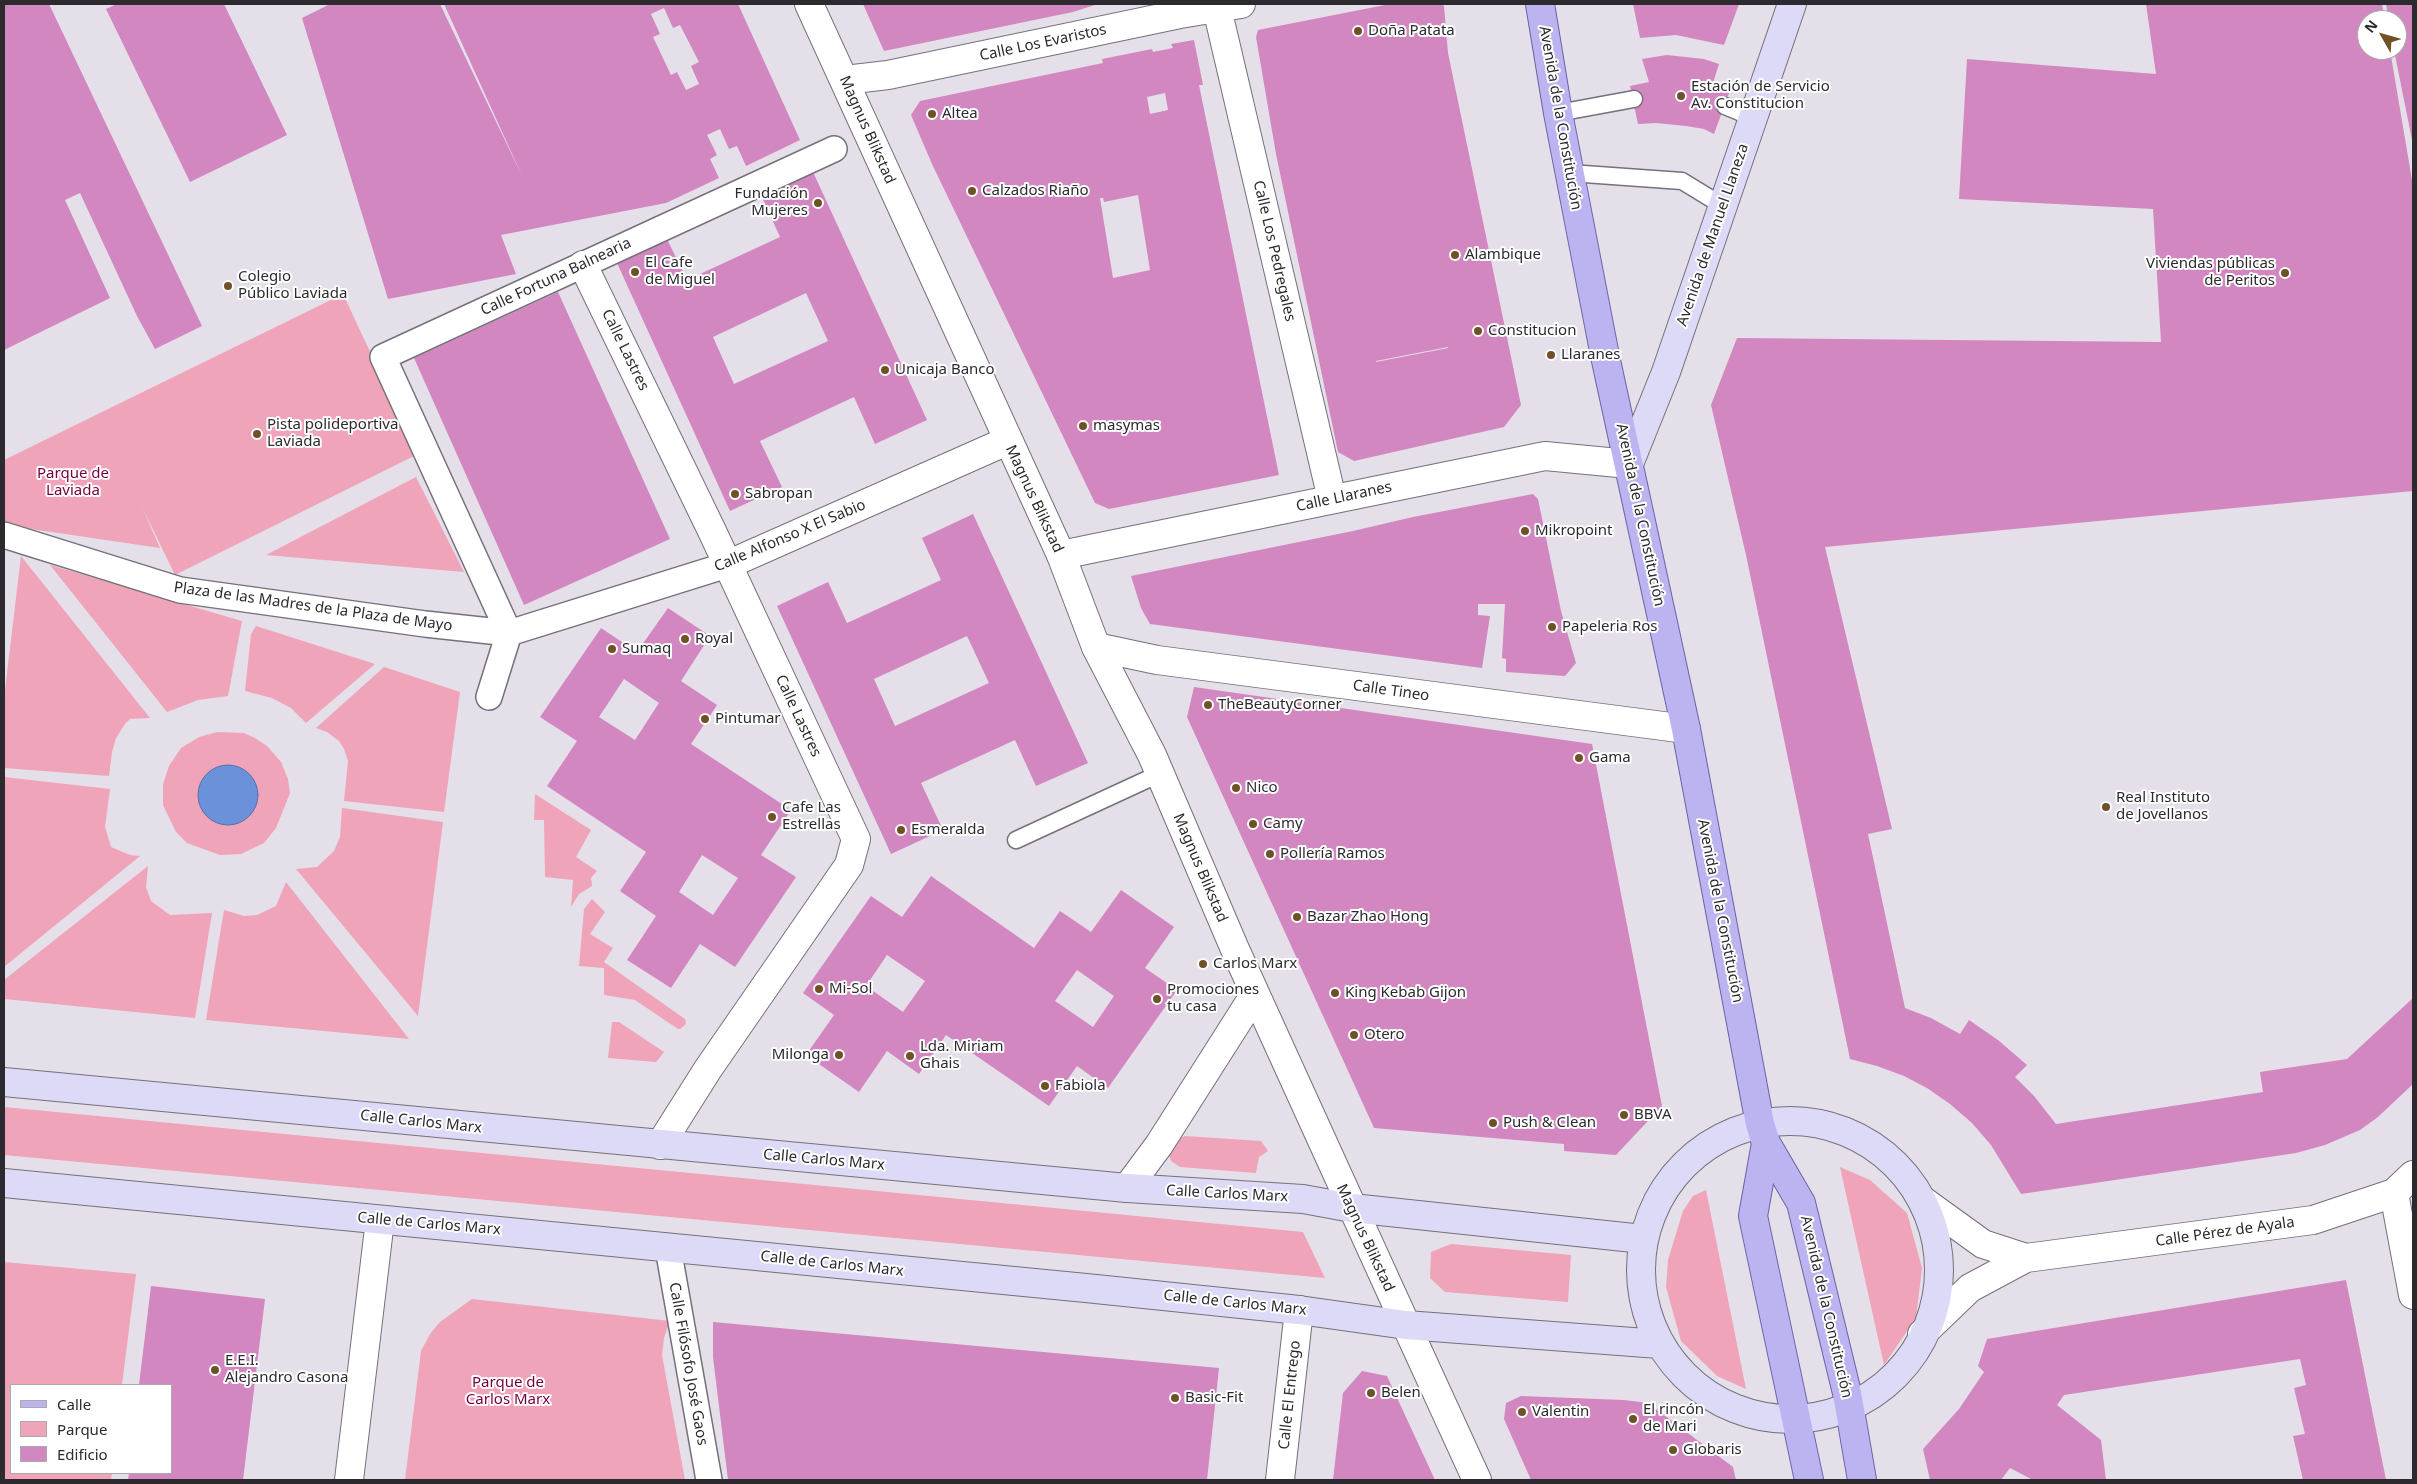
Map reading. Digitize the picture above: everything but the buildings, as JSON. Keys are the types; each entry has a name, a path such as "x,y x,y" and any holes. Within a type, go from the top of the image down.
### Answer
{"main road":[{"name":"Avenida de la Constitución","path":"1540,4 1558,113 1629,464 1686,729 1763,1133 1753,1216 1809,1480"},
{"name":"Avenida de Manuel Llaneza","path":"1629,464 1666,372 1792,4"},
{"name":"Calle Carlos Marx","path":"4,1082 1127,1188 1303,1198 1352,1208 1643,1239"},
{"path":"1806,1121 1858,1137 1897,1165 1922,1200 1935,1224 1941,1260 1940,1278 1934,1306 1911,1356 1885,1385 1850,1409 1796,1418 1728,1406 1694,1385 1660,1344 1647,1314 1640,1263 1643,1239 1655,1203 1691,1157 1722,1136 1763,1133 1806,1121"},
{"name":"Avenida de la Constitución","path":"1763,1133 1801,1203 1850,1409 1862,1480"},
{"name":"Calle de Carlos Marx","path":"4,1183 1299,1310 1406,1325 1660,1344"}],"street":[{"name":"Magnus Blikstad","path":"809,4 1007,441 1061,555 1096,646 1152,755 1255,994 1477,1480"},
{"name":"Calle Los Evaristos","path":"845,80 888,75 1224,5"},
{"name":"Calle Los Pedregales","path":"1224,5 1332,499"},
{"name":"Calle Fortuna Balnearia","path":"509,634 383,357 834,149"},
{"name":"Calle Lastres","path":"583,265 856,839 849,865 708,1069 660,1145"},
{"name":"Calle Alfonso X El Sabio","path":"509,634 727,565 1007,441"},
{"name":"Calle Llaranes","path":"1061,555 1545,456 1629,464"},
{"name":"Plaza de las Madres de la Plaza de Mayo","path":"4,535 180,590 509,634"},
{"path":"489,697 509,634"},
{"name":"Calle Tineo","path":"1096,646 1157,660 1686,729"},
{"path":"1127,1188 1159,1145 1255,994"},
{"path":"2404,1184 2413,1295"},
{"name":"Calle Pérez de Ayala","path":"1922,1334 1970,1288 2026,1258 2313,1220 2404,1184"},
{"name":"Calle Pérez de Ayala","path":"1922,1200 1983,1244 2026,1258"},
{"path":"349,1480 380,1220"},
{"name":"Calle Filósofo José Gaos","path":"668,1248 709,1480"},
{"name":"Calle El Entrego","path":"1280,1480 1299,1310"}],"lane":[{"path":"1558,113 1634,100"},
{"path":"1725,106 1754,118"},
{"path":"1570,173 1682,181 1723,206"},
{"path":"1016,840 1159,774"}],"green space":[{"name":"Pista polideportiva Laviada","path":"343,294 418,454 175,575 142,507 160,548 4,525 4,460"},
{"path":"416,477 464,572 266,555"},
{"path":"21,556 150,718 130,719 125,724 116,738 109,776 4,768 4,698"},
{"path":"50,565 242,621 228,696 198,700 167,712"},
{"path":"256,626 375,664 306,723 291,708 272,698 245,691 251,634"},
{"path":"384,667 460,692 444,812 344,801 348,761 344,749 339,741 327,732 316,728"},
{"path":"217,732 244,733 255,738 267,746 281,762 288,779 290,793 276,828 264,843 241,854 220,855 187,843 176,832 163,805 163,784 169,766 181,748 199,737"},
{"path":"4,777 110,789 105,827 111,847 130,855 140,856 4,967"},
{"path":"535,794 591,830 576,857 597,871 591,878 592,886 579,894 571,907 573,880 545,877 544,820 534,820"},
{"path":"342,808 443,822 418,1016 296,869 317,867 334,851 340,837"},
{"path":"148,866 146,887 151,901 170,915 212,913 195,1018 4,999 4,980"},
{"path":"286,882 409,1039 206,1020 224,910 244,916 257,915 276,906"},
{"path":"592,899 605,912 590,934 613,948 604,962 685,1019 686,1024 680,1029 635,1000 604,995 604,968 579,966 584,909"},
{"path":"612,1022 619,1022 664,1052 656,1062 608,1058"},
{"path":"4,1107 1303,1232 1325,1278 4,1155"},
{"path":"1185,1136 1261,1141 1268,1151 1259,1157 1256,1173 1180,1167 1171,1161 1168,1153 1177,1139"},
{"path":"1840,1167 1870,1180 1907,1213 1922,1268 1916,1318 1884,1365"},
{"path":"1706,1190 1746,1389 1717,1376 1681,1341 1666,1287 1668,1260 1683,1211 1693,1196"},
{"path":"1451,1244 1571,1255 1568,1302 1445,1292 1430,1278 1431,1252"},
{"path":"4,1262 136,1274 122,1384 10,1384 10,1474 112,1474 111,1480 4,1480"},
{"name":"Parque de Carlos Marx","path":"472,1299 670,1321 664,1338 662,1355 685,1480 405,1480 421,1351 430,1334 440,1322"}],"water":[{"path":"222,765 234,765 245,770 253,778 258,789 256,807 245,820 234,825 222,825 211,820 203,812 198,801 198,789 203,778 211,770"}],"place":[{"name":"Doña Patata","path":"1358,31"},
{"name":"Estación de Servicio Av. Constitucion","path":"1681,96"},
{"name":"Altea","path":"932,114"},
{"name":"Calzados Riaño","path":"972,191"},
{"name":"Fundación Mujeres","path":"818,203"},
{"name":"Alambique","path":"1455,255"},
{"name":"El Cafe de Miguel","path":"635,272"},
{"name":"Viviendas públicas de Peritos","path":"2285,273"},
{"name":"Colegio Público Laviada","path":"228,286"},
{"name":"Constitucion","path":"1478,331"},
{"name":"Llaranes","path":"1551,355"},
{"name":"Unicaja Banco","path":"885,370"},
{"name":"masymas","path":"1083,426"},
{"name":"Pista polideportiva Laviada","path":"257,434"},
{"name":"Sabropan","path":"735,494"},
{"name":"Mikropoint","path":"1525,531"},
{"name":"Papeleria Ros","path":"1552,627"},
{"name":"Royal","path":"685,639"},
{"name":"Sumaq","path":"612,649"},
{"name":"TheBeautyCorner","path":"1208,705"},
{"name":"Pintumar","path":"705,719"},
{"name":"Gama","path":"1579,758"},
{"name":"Nico","path":"1236,788"},
{"name":"Real Instituto de Jovellanos","path":"2106,807"},
{"name":"Cafe Las Estrellas","path":"772,817"},
{"name":"Camy","path":"1253,824"},
{"name":"Esmeralda","path":"901,830"},
{"name":"Pollería Ramos","path":"1270,854"},
{"name":"Bazar Zhao Hong","path":"1297,917"},
{"name":"Carlos Marx","path":"1203,964"},
{"name":"Mi-Sol","path":"819,989"},
{"name":"King Kebab Gijon","path":"1335,993"},
{"name":"Promociones tu casa","path":"1157,999"},
{"name":"Otero","path":"1354,1035"},
{"name":"Milonga","path":"839,1055"},
{"name":"Lda. Miriam Ghais","path":"910,1056"},
{"name":"Fabiola","path":"1045,1086"},
{"name":"BBVA","path":"1624,1115"},
{"name":"Push & Clean","path":"1493,1123"},
{"name":"E.E.I. Alejandro Casona","path":"215,1370"},
{"name":"Belen","path":"1371,1393"},
{"name":"Basic-Fit","path":"1175,1398"},
{"name":"Valentin","path":"1522,1412"},
{"name":"El rincón de Mari","path":"1633,1419"},
{"name":"Globaris","path":"1673,1450"}],"park label":[{"name":"Parque de Laviada","path":"73,482"}]}
